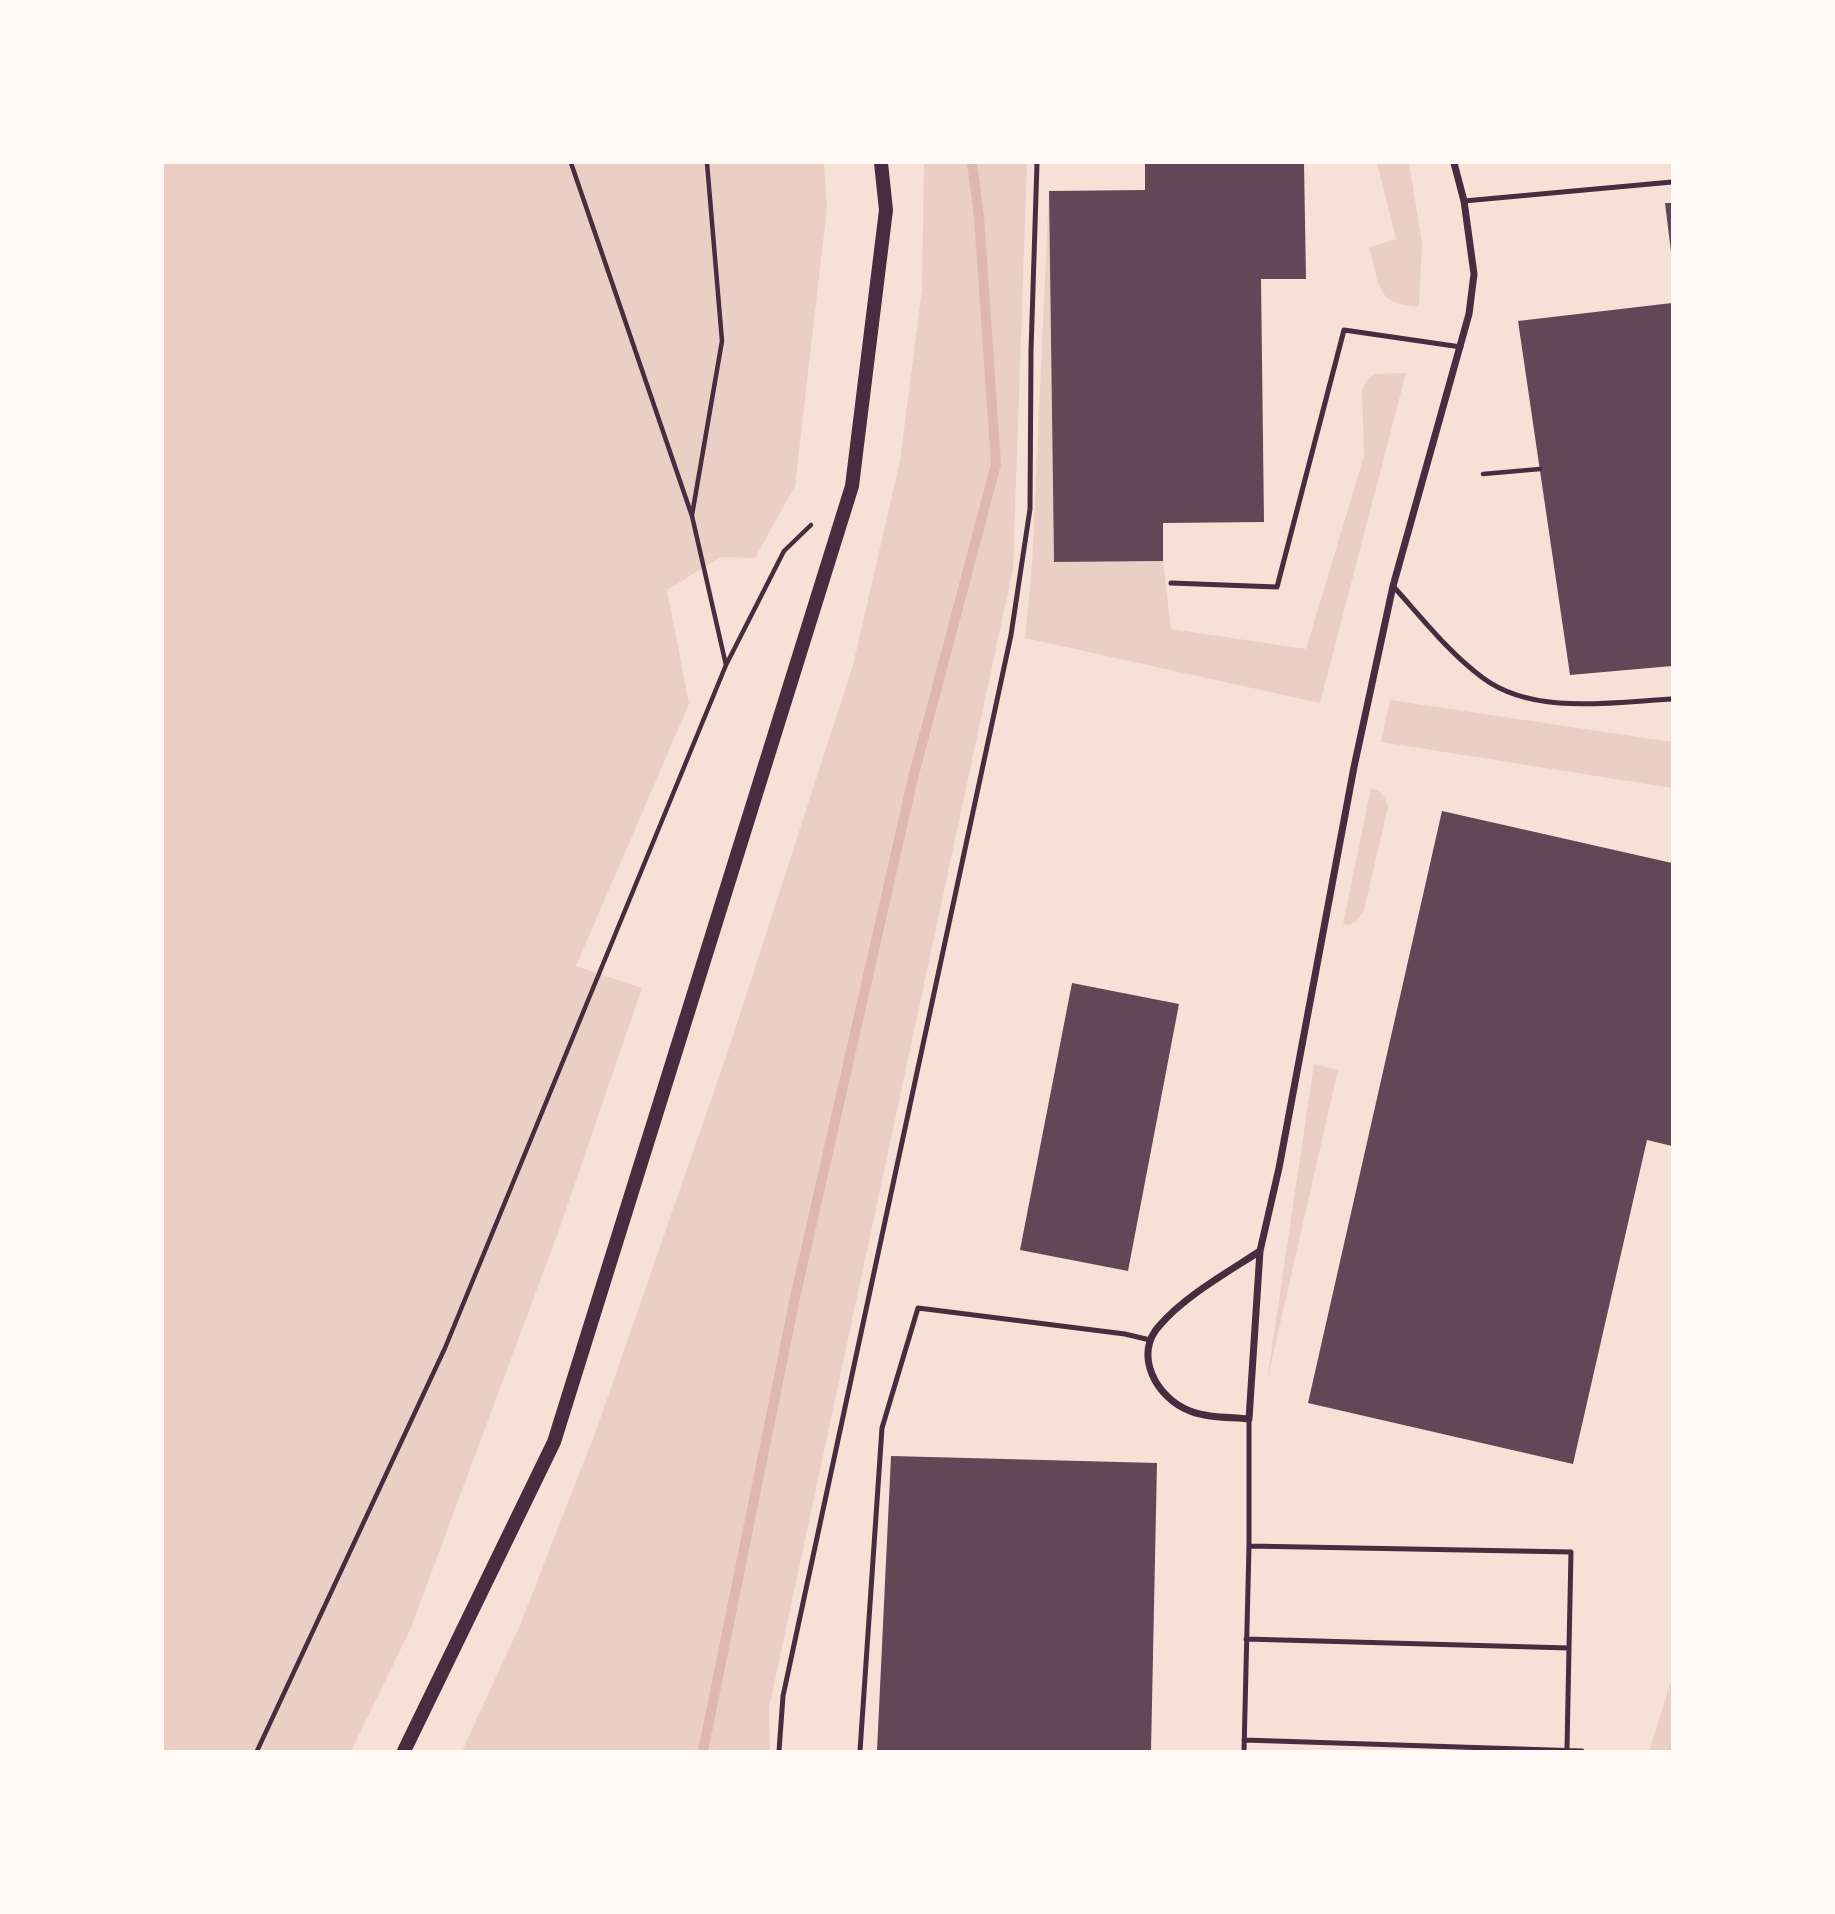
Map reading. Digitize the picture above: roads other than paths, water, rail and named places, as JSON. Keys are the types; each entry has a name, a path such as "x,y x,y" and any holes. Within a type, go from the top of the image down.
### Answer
{"main road":[{"path":"404,1751 554,1442 852,486 886,210 881,163"}],"street":[{"path":"1260,1251 1205,1287 1159,1325 1150,1340 1148,1362 1153,1378 1162,1392 1176,1405 1193,1413 1248,1419 1260,1251 1279,1168 1354,767 1393,586 1469,314 1474,274 1464,201 1454,163"}],"lane":[{"path":"779,1751 786,1682 1011,635 1030,509 1031,351 1037,163"},
{"path":"1464,201 1672,182"},
{"path":"1171,583 1278,587 1344,330 1461,347"},
{"path":"1393,586 1447,646 1485,680 1523,697 1571,704 1672,699"},
{"path":"860,1751 882,1428 918,1308 1125,1334 1150,1340"},
{"path":"1244,1751 1249,1546 1248,1419"},
{"path":"1249,1546 1571,1552 1567,1749"},
{"path":"1246,1639 1569,1648"},
{"path":"1244,1740 1582,1751"}],"waterway":[{"path":"703,1751 796,1293 913,778 996,464 979,217 972,163"}]}
